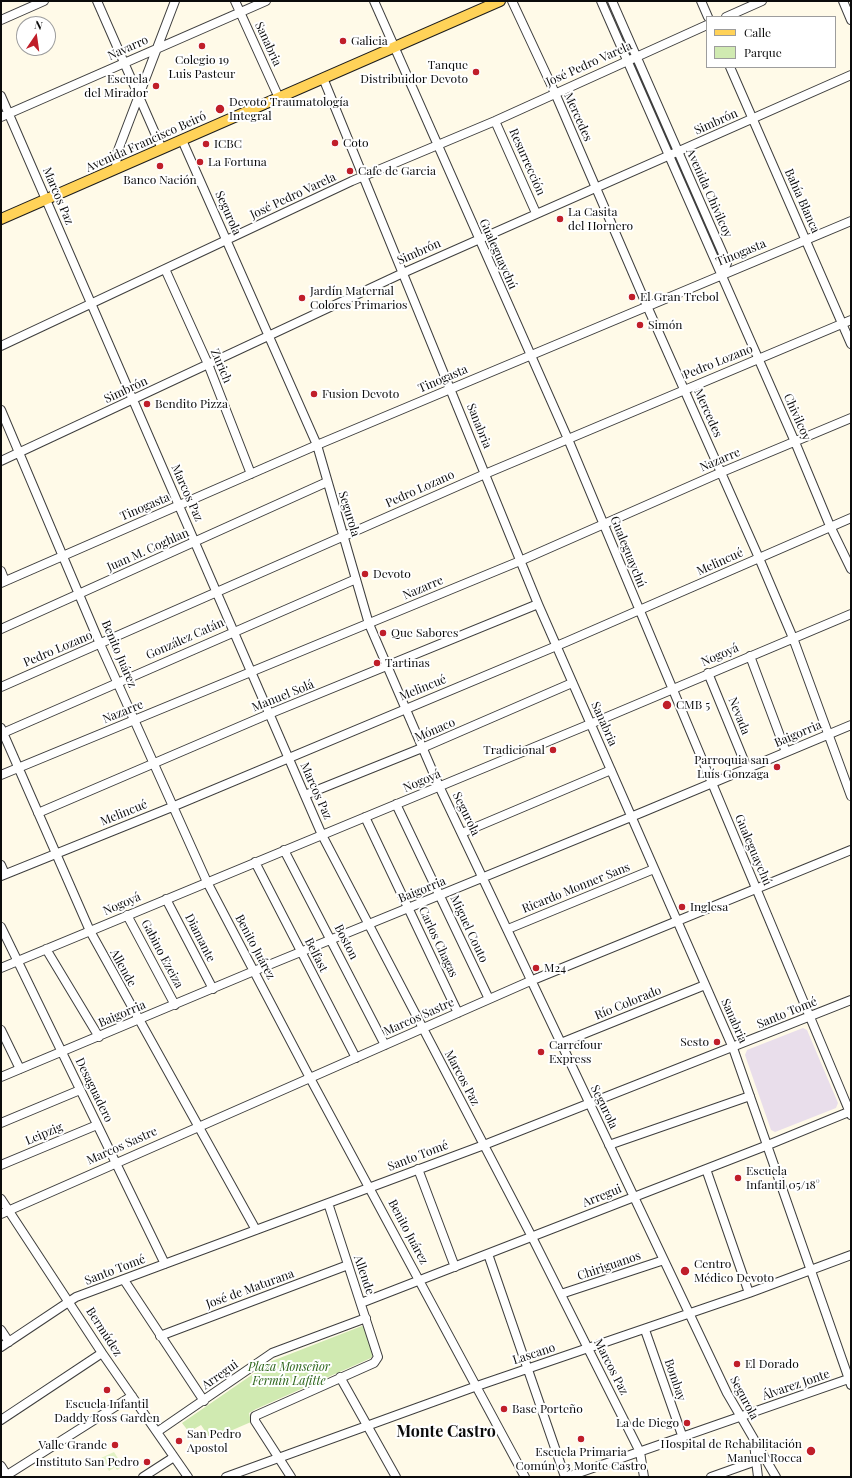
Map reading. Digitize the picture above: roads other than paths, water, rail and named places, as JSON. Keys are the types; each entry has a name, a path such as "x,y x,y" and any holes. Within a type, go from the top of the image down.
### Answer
{"main road":[{"name":"Avenida Francisco Beiró","path":"1,220 500,1"}],"street":[{"path":"1,20 44,1"},
{"path":"97,1 162,149"},
{"path":"116,169 117,153 175,1"},
{"name":"Sanabria","path":"235,1 279,98"},
{"name":"Navarro","path":"1,117 266,1"},
{"name":"Gualeguaychú","path":"374,1 438,143 478,239 605,525 639,610 850,1112"},
{"name":"Mercedes","path":"512,1 596,186 647,306 759,558 793,638 851,796"},
{"name":"Avenida Chivilcoy","path":"601,1 722,274"},
{"name":"Avenida Chivilcoy","path":"612,1 727,263 722,274"},
{"path":"701,1 708,16"},
{"path":"728,16 762,1"},
{"path":"843,1 851,20"},
{"name":"José Pedro Varela","path":"1,346 363,176 495,120 706,25"},
{"name":"Bahía Blanca","path":"730,68 851,344"},
{"name":"Simbrón","path":"1,461 403,273 596,186 851,75"},
{"name":"Sanabria","path":"323,78 538,604 733,1048 850,1381"},
{"name":"Marcos Paz","path":"1,96 322,835 561,1294 640,1452 644,1477"},
{"path":"131,114 138,112 147,114"},
{"name":"Resurrección","path":"495,120 536,213"},
{"name":"Segurola","path":"182,140 317,445 369,624 422,748 739,1417 776,1477"},
{"name":"Tinogasta","path":"3,582 317,445 851,220"},
{"name":"Zurich","path":"165,269 208,364 251,474"},
{"name":"Chivilcoy","path":"722,274 830,526 851,569"},
{"name":"Pedro Lozano","path":"1,687 485,474 851,320"},
{"name":"Benito Juárez","path":"1,410 64,555 100,644 206,882 525,1477"},
{"name":"Nazarre","path":"1,775 520,561 605,525 722,472 851,418"},
{"name":"Juan M. Coghlan","path":"1,629 327,482"},
{"name":"Melincué","path":"3,875 556,646 851,518"},
{"path":"1,571 3,582"},
{"name":"González Catán","path":"2,731 356,579"},
{"name":"Manuel Solá","path":"38,812 270,714 538,604"},
{"name":"Nogoyá","path":"1,968 591,724 708,673 851,614"},
{"path":"750,656 786,752"},
{"name":"Nevada","path":"708,673 747,768"},
{"name":"Mónaco","path":"305,795 422,748 572,684"},
{"name":"Baigorria","path":"1,1077 176,1005 301,951 632,817 851,725"},
{"name":"Allende","path":"2,731 90,931 256,1230"},
{"path":"462,833 611,770"},
{"name":"Miguel Couto","path":"396,804 489,999"},
{"name":"Carlos Chagas","path":"365,817 458,1013"},
{"name":"Boston","path":"284,850 385,1045"},
{"name":"Marcos Sastre","path":"5,1212 532,980 851,850"},
{"name":"Belfast","path":"255,862 356,1058"},
{"path":"1,865 3,875"},
{"name":"Ricardo Monner Sans","path":"508,929 654,869"},
{"name":"Diamante","path":"166,899 213,989"},
{"name":"Gabino Ezeiza","path":"127,915 176,1005"},
{"name":"Desaguadero","path":"1,927 165,1264"},
{"path":"46,949 99,1037"},
{"name":"Río Colorado","path":"561,1043 705,985"},
{"name":"Santo Tomé","path":"1,1347 69,1301 418,1170 733,1048 851,1000"},
{"path":"1,1030 20,1069"},
{"path":"1,1123 80,1090"},
{"path":"609,1145 750,1096"},
{"name":"Arregui","path":"361,1303 850,1112"},
{"name":"Leipzig","path":"1,1165 97,1125"},
{"path":"706,1169 749,1293"},
{"path":"418,1170 455,1267"},
{"name":"Bermúdez","path":"1,1199 5,1212 69,1301 102,1353 188,1477"},
{"name":"Allende","path":"328,1203 378,1354 378,1359 374,1363 340,1377"},
{"path":"488,1254 566,1477"},
{"name":"Lascano","path":"226,1477 477,1386 645,1330 811,1271 851,1255"},
{"name":"Chiriguanos","path":"561,1294 664,1260"},
{"name":"José de Maturana","path":"160,1336 348,1266"},
{"path":"124,1280 204,1401"},
{"name":"Arregui","path":"157,1432 272,1353 366,1318"},
{"path":"1,1330 9,1342"},
{"name":"Bombay","path":"645,1330 683,1438"},
{"path":"1,1420 102,1353"},
{"path":"291,1477 254,1418 258,1413 340,1377 366,1426 396,1477"},
{"name":"Álvarez Jonte","path":"566,1477 683,1438 739,1417 850,1381"},
{"path":"1,1466 6,1476 132,1396"},
{"path":"753,1439 758,1477"},
{"path":"144,1477 174,1456"},
{"path":"711,1477 756,1461"}],"place":[{"name":"Galicia","path":"343,41"},
{"name":"Colegio 19 Luis Pasteur","path":"202,46"},
{"name":"Tanque Distribuidor Devoto","path":"476,72"},
{"name":"Escuela del Mirador","path":"156,86"},
{"name":"Devoto Traumatología Integral","path":"220,109"},
{"name":"Coto","path":"335,143"},
{"name":"ICBC","path":"206,144"},
{"name":"La Fortuna","path":"200,162"},
{"name":"Banco Nación","path":"160,166"},
{"name":"Cafe de Garcia","path":"350,171"},
{"name":"La Casita del Hornero","path":"560,219"},
{"name":"El Gran Trebol","path":"632,297"},
{"name":"Jardín Maternal Colores Primarios","path":"302,298"},
{"name":"Simón","path":"640,325"},
{"name":"Fusion Devoto","path":"314,394"},
{"name":"Bendito Pizza","path":"147,404"},
{"name":"Devoto","path":"365,574"},
{"name":"Que Sabores","path":"383,633"},
{"name":"Tartinas","path":"377,663"},
{"name":"CMB 5","path":"667,705"},
{"name":"Tradicional","path":"553,750"},
{"name":"Parroquia san Luís Gonzaga","path":"777,767"},
{"name":"Inglesa","path":"682,907"},
{"name":"M24","path":"536,968"},
{"name":"Sesto","path":"717,1042"},
{"name":"Carrefour Express","path":"541,1052"},
{"name":"Escuela Infantil 05/18°","path":"738,1178"},
{"name":"Centro Médico Devoto","path":"685,1271"},
{"name":"El Dorado","path":"737,1364"},
{"name":"Escuela Infantil Daddy Ross Garden","path":"107,1390"},
{"name":"Base Porteño","path":"504,1409"},
{"name":"La de Diego","path":"687,1423"},
{"name":"Escuela Primaria Común 03 Monte Castro","path":"581,1439"},
{"name":"San Pedro Apostol","path":"179,1441"},
{"name":"Valle Grande","path":"115,1445"},
{"name":"Hospital de Rehabilitación Manuel Rocca","path":"811,1451"},
{"name":"Instituto San Pedro","path":"147,1462"}],"district":[{"name":"Monte Castro","path":"446,1432"}],"park label":[{"name":"Plaza Monseñor Fermín Lafitte","path":"289,1374"}]}
